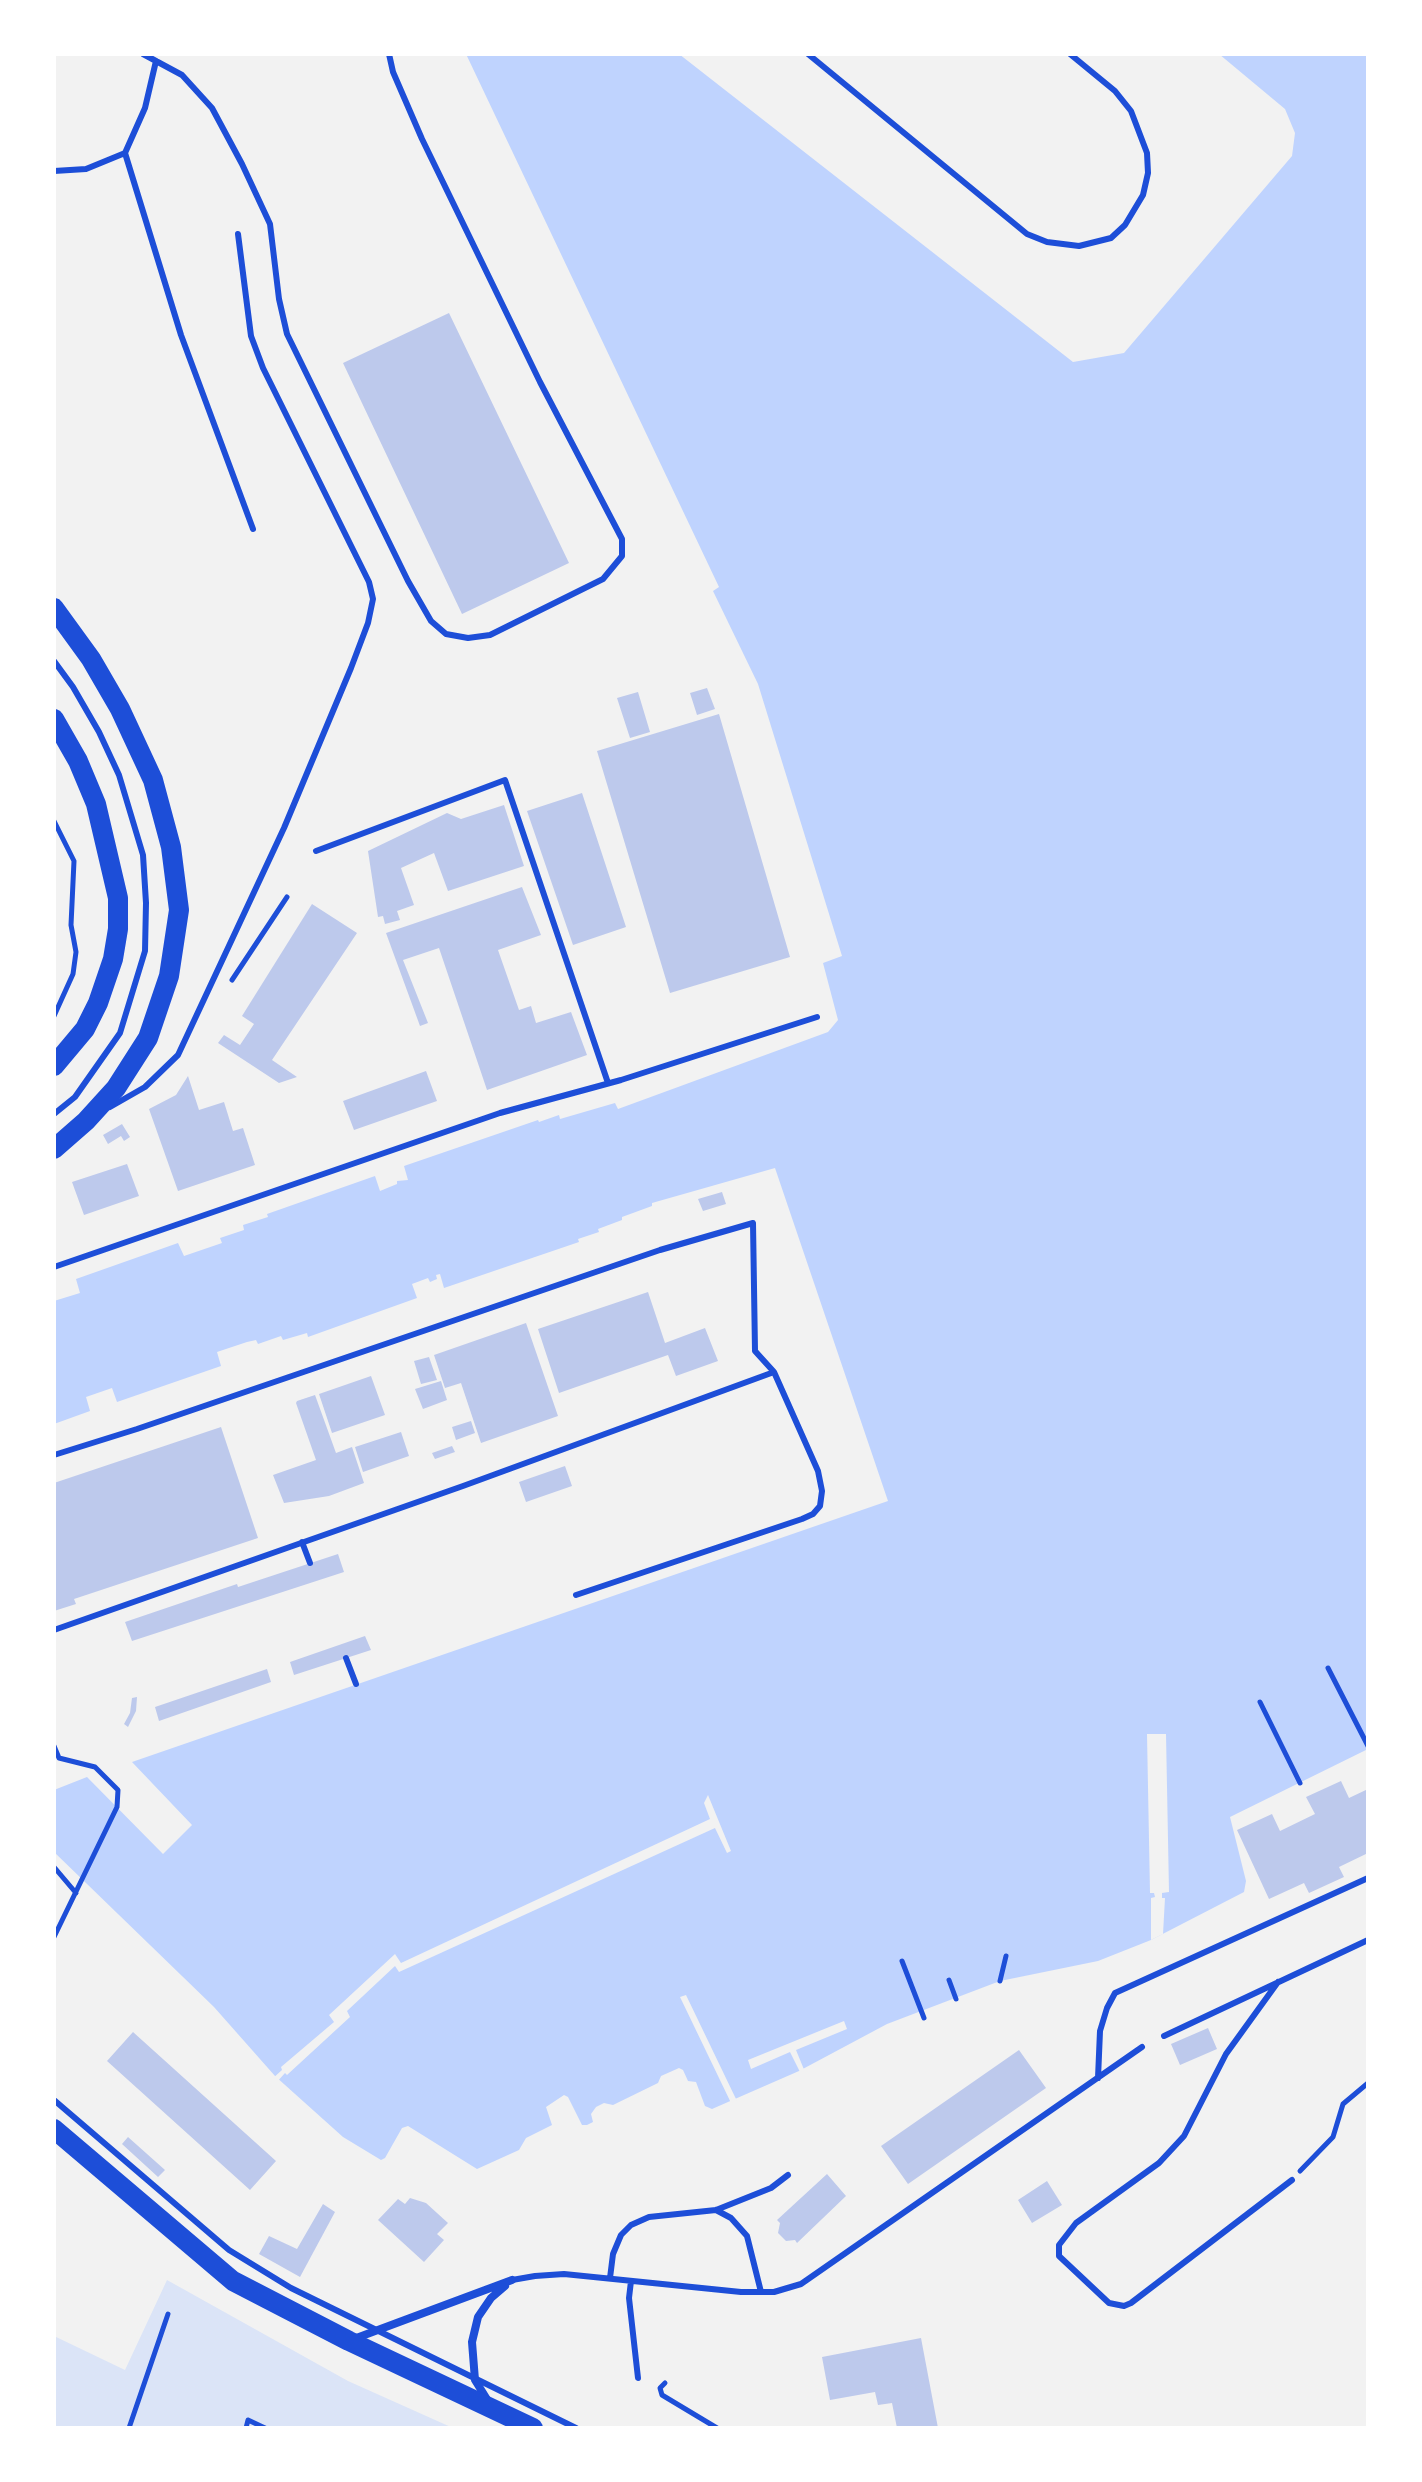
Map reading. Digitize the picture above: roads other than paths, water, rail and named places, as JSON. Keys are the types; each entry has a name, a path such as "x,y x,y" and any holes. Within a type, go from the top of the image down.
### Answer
{"main road":[{"path":"54,608 91,659 120,709 153,780 171,847 179,910 169,976 148,1038 116,1088 86,1121 54,1149"},
{"path":"54,719 78,761 96,804 118,898 118,929 113,959 98,1003 85,1029 54,1066"},
{"path":"54,2129 233,2281 349,2341 533,2428"}],"street":[{"path":"349,2341 512,2280"},
{"path":"496,2411 475,2380 472,2342 478,2317 491,2298 512,2280"}],"lane":[{"path":"143,54 182,75 212,108 264,208 270,224 279,299 287,334 431,621 446,634 468,638 490,635 603,579 622,556 622,539 540,382 422,139 393,72 389,54"},
{"path":"808,54 1027,234 1047,242 1079,246 1111,238 1125,225 1143,195 1148,173 1147,153 1131,111 1115,91 1070,54"},
{"path":"156,61 145,108 125,153 181,335 253,529"},
{"path":"54,171 86,169 125,153"},
{"path":"86,1121 145,1087 178,1055 284,828 351,668 368,623 373,599 369,582 263,368 251,336 238,234"},
{"path":"54,661 99,732 119,775 143,855 146,903 145,951 120,1033 75,1097 54,1114"},
{"path":"316,851 505,780 608,1083"},
{"path":"54,1267 500,1113 608,1083 817,1017"},
{"path":"54,1455 660,1250 753,1223 755,1351 774,1372 818,1471 822,1491 820,1506 802,1519 576,1595"},
{"path":"54,1630 463,1486 774,1372"},
{"path":"302,1542 310,1563"},
{"path":"346,1658 356,1684"},
{"path":"1098,2078 1100,2031 1115,1993 1368,1878"},
{"path":"1164,2036 1368,1940"},
{"path":"1278,1982 1226,2054 1199,2110 1174,2148 1159,2163 1076,2223 1057,2251 1064,2263 1109,2303 1124,2306 1139,2298 1292,2180"},
{"path":"512,2280 564,2274 761,2292 774,2292 801,2284 1142,2047"},
{"path":"54,2100 229,2250 291,2288 576,2428"},
{"path":"610,2278 613,2254 621,2235 631,2225 649,2217 716,2210 771,2188 788,2175"},
{"path":"716,2210 731,2218 747,2236 761,2292"},
{"path":"631,2281 629,2298 638,2378"}],"water":[{"path":"466,54 679,54 1073,362 1124,353 1292,156 1295,133 1285,109 1219,54 1368,54 1368,1749 1230,1817 1246,1881 1244,1892 1151,1940 1098,1961 1000,1981 887,2024 799,2071 712,2109 705,2106 696,2082 688,2081 679,2068 661,2076 658,2083 613,2105 604,2103 596,2107 591,2114 593,2122 587,2125 582,2125 568,2097 564,2095 546,2107 552,2125 526,2138 519,2150 477,2169 408,2126 402,2128 381,2160 343,2137 275,2076 214,2007 54,1852 54,1790 87,1777 163,1854 192,1825 132,1762 888,1501 775,1168 652,1203 652,1206 598,1229 599,1232 578,1239 579,1242 444,1288 440,1274 436,1275 437,1279 430,1282 428,1278 412,1284 417,1298 308,1337 307,1333 283,1340 281,1336 258,1344 256,1340 217,1352 221,1366 117,1402 112,1388 86,1397 90,1411 54,1424 54,1301 80,1293 76,1279 178,1243 184,1256 222,1243 220,1238 244,1230 243,1225 268,1217 267,1214 375,1176 380,1191 397,1184 397,1181 408,1180 404,1166 538,1120 559,1115 560,1119 615,1103 618,1109 828,1032 838,1020 823,963 842,956 758,684 713,591 719,587"}]}
